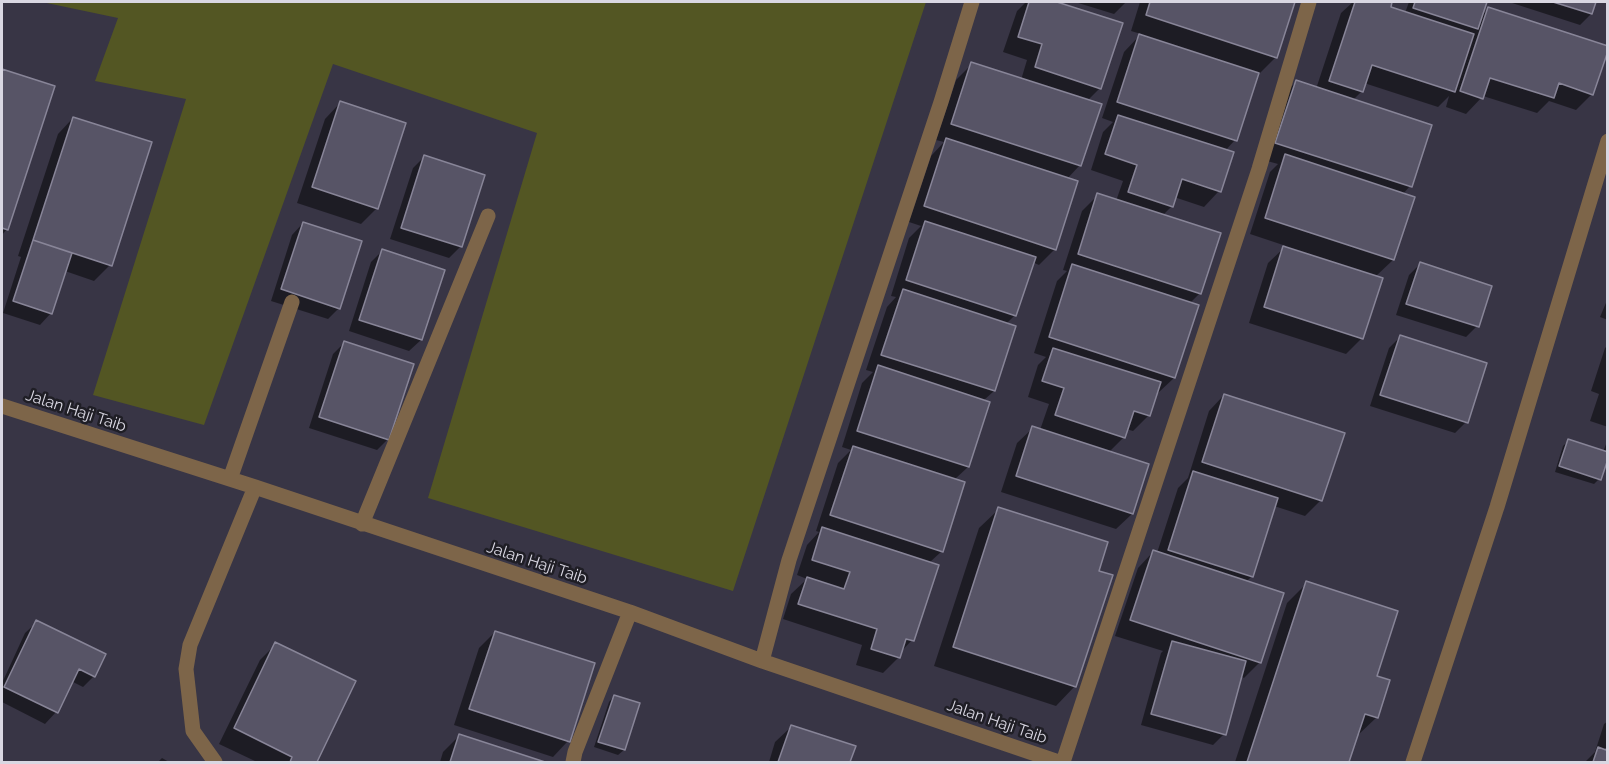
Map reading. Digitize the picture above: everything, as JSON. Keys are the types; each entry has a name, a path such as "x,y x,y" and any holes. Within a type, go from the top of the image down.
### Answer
{"street":[{"path":"762,661 789,560 972,2"},
{"path":"1061,762 1259,169 1309,2"},
{"path":"1413,762 1497,507 1608,141"},
{"path":"362,524 488,216"},
{"path":"230,479 292,302"},
{"name":"Jalan Haji Taib","path":"2,406 255,487 630,612 762,661 1061,762"},
{"path":"214,762 193,731 186,669 190,645 255,487"},
{"path":"573,762 630,612"}],"green space":[{"path":"42,2 926,2 733,591 428,498 537,133 333,64 204,425 93,395 186,99 95,81 118,18"}],"building":[{"path":"1029,2 1057,2 1123,23 1101,89 1035,67 1042,44 1018,37"},
{"path":"1150,2 1295,2 1277,58 1146,15"},
{"path":"1355,2 1392,2 1391,7 1474,34 1455,92 1372,65 1363,92 1329,81"},
{"path":"1415,2 1487,2 1478,29 1413,8"},
{"path":"1553,2 1596,2 1592,14"},
{"path":"1488,7 1608,46 1593,95 1559,83 1554,98 1490,78 1483,99 1460,91"},
{"path":"1139,34 1259,73 1237,141 1117,102"},
{"path":"971,62 1102,104 1081,166 951,124"},
{"path":"2,69 55,86 8,230 2,228"},
{"path":"1296,80 1432,125 1412,187 1275,143"},
{"path":"340,101 406,123 378,209 312,187"},
{"path":"1118,115 1234,152 1221,192 1182,179 1173,207 1128,192 1137,165 1105,154"},
{"path":"73,117 152,142 112,266 33,240"},
{"path":"946,138 1078,181 1056,250 924,206"},
{"path":"1285,154 1415,197 1394,260 1265,218"},
{"path":"424,155 485,175 462,247 401,228"},
{"path":"1097,193 1221,233 1201,294 1078,254"},
{"path":"925,221 1036,257 1016,316 906,280"},
{"path":"303,222 362,241 340,309 281,289"},
{"path":"33,240 72,253 52,314 13,301"},
{"path":"1283,246 1383,278 1363,339 1264,307"},
{"path":"382,249 445,270 422,340 359,320"},
{"path":"1420,262 1492,286 1479,327 1406,304"},
{"path":"1072,264 1199,305 1175,378 1049,337"},
{"path":"903,289 1016,326 995,391 881,355"},
{"path":"1400,335 1487,363 1468,423 1380,395"},
{"path":"344,341 414,364 389,440 319,417"},
{"path":"1053,348 1161,382 1150,416 1134,411 1125,438 1055,415 1064,388 1042,381"},
{"path":"878,365 990,402 969,467 857,431"},
{"path":"1224,394 1345,433 1322,501 1202,462"},
{"path":"1032,426 1149,464 1133,514 1016,476"},
{"path":"1568,439 1608,452 1601,480 1559,466"},
{"path":"853,446 965,482 943,552 830,515"},
{"path":"1193,471 1278,498 1253,577 1168,550"},
{"path":"998,507 1108,542 1099,571 1113,575 1076,687 953,647"},
{"path":"822,527 939,565 914,641 906,639 900,658 871,649 877,629 798,604 807,577 844,589 850,572 812,560"},
{"path":"1153,550 1284,593 1261,663 1130,620"},
{"path":"1306,581 1398,611 1377,676 1390,680 1378,718 1365,714 1349,762 1247,762"},
{"path":"36,620 106,654 95,677 79,669 58,713 4,687"},
{"path":"495,631 595,663 570,742 469,709"},
{"path":"1172,641 1246,661 1226,735 1151,714"},
{"path":"275,642 356,681 317,762 290,762 292,757 234,728"},
{"path":"614,695 640,703 625,750 598,742"},
{"path":"791,725 856,746 850,762 778,762"},
{"path":"459,734 545,762 450,762"},
{"path":"1608,744 1608,762 1593,762 1598,747 1606,750"}]}
